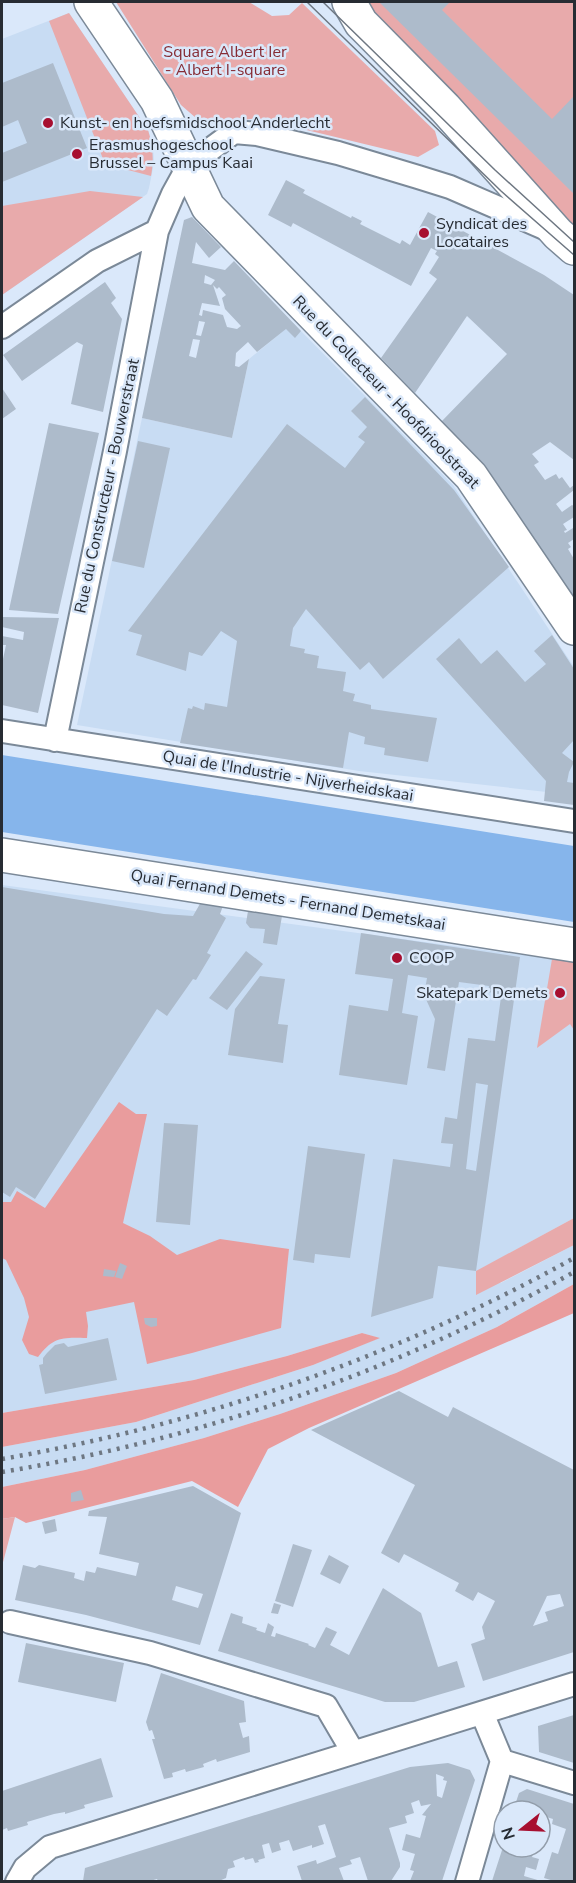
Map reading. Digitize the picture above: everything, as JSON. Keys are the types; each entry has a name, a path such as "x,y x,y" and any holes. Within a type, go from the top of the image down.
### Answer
{"main road":[{"path":"90,2 157,100 189,165"},
{"path":"349,2 361,23 445,108 566,241"},
{"name":"Rue du Collecteur - Hoofdrioolstraat","path":"189,165 208,207 471,476 574,628"},
{"name":"Quai Fernand Demets - Fernand Demetskaai","path":"2,855 574,945"}],"street":[{"path":"189,165 234,132 257,134 338,153 450,188 566,241"},
{"name":"Rue du Constructeur - Bouwerstraat","path":"55,740 115,451 157,231 189,165"},
{"path":"2,327 97,261 157,231"},
{"name":"Quai de l'Industrie - Nijverheidskaai","path":"2,731 574,821"},
{"path":"10,1622 150,1653 326,1706 353,1752"},
{"path":"17,1881 25,1868 50,1847 574,1684"},
{"path":"467,1881 502,1761 482,1713"},
{"path":"502,1761 574,1784"}],"shaded area":[{"name":"Erasmushogeschool Brussel – Campus Kaai","path":"69,13 148,130 153,145 154,163 149,188 147,194 2,295 2,39"},
{"path":"293,323 453,485 574,667 574,795 359,771 77,725 142,418 232,438 249,359"},
{"path":"2,885 574,962 574,1218 477,1271 501,1283 574,1245 574,1284 497,1327 396,1373 204,1438 85,1470 2,1487 2,1447 136,1422 313,1365 379,1338 362,1333 287,1356 194,1380 2,1413"},
{"path":"119,1102 136,1114 147,1114 123,1223 150,1236 177,1255 220,1239 289,1249 281,1328 147,1364 134,1302 86,1312 87,1338 59,1340 48,1345 38,1357 29,1354 22,1340 29,1317 24,1298 6,1260 2,1258 2,1202 11,1202 17,1191 45,1208"},
{"path":"574,1284 574,1313 309,1428 268,1449 238,1507 192,1481 26,1523 15,1517 2,1519 2,1487 85,1470 204,1438 396,1373 497,1327"},
{"path":"362,1333 380,1338 313,1365 136,1422 2,1447 2,1413 194,1380 287,1356"}],"green space":[{"name":"Square Albert Ier - Albert I-square","path":"116,2 249,2 272,16 289,15 302,3 435,131 439,145 418,157 257,118 204,125 181,105"},
{"path":"352,2 574,2 574,235"},
{"path":"69,13 148,130 152,153 151,176 105,164 49,21"},
{"path":"90,191 143,197 2,295 2,206"},
{"name":"Skatepark Demets","path":"552,959 574,962 574,1030 570,1024 537,1048"},
{"path":"574,1218 574,1245 476,1295 476,1271"},
{"path":"15,1517 2,1566 2,1519"}],"water":[{"path":"2,755 574,846 574,922 2,832"}],"building":[{"path":"379,2 450,2 442,10 552,119 574,96 574,194"},
{"name":"Kunst- en hoefsmidschool Anderlecht","path":"53,63 87,148 2,182 2,153 27,143 18,120 2,127 2,83"},
{"path":"286,180 305,190 303,193 351,218 352,216 362,221 360,224 400,244 402,240 410,245 428,212 544,275 574,295 574,460 550,442 532,454 539,462 534,465 545,480 556,474 559,479 562,477 570,488 574,485 574,490 556,504 562,512 574,506 574,517 563,524 567,530 564,531 565,533 573,528 574,530 574,539 568,543 571,547 568,549 574,559 574,608 441,422 507,354 467,316 415,393 381,358 437,279 429,273 439,257 435,254 437,251 431,248 411,286 293,223 291,227 268,215"},
{"path":"192,217 221,247 209,258 196,242 192,263 225,270 234,261 301,331 295,338 286,329 257,352 248,342 236,353 235,366 239,367 249,359 232,438 142,418 184,220","holes":["205,275 215,280 211,285 204,283","213,285 217,289 219,287 226,295 222,298 225,309 241,326 237,329 227,327 223,315 203,310 202,316 199,315 202,303 220,306","199,321 205,322 201,336 196,335","193,339 200,340 196,358 189,356"]},
{"path":"105,282 116,298 111,303 122,319 103,412 71,404 83,345 77,342 22,381 3,355"},
{"path":"2,388 16,409 2,419"},
{"path":"365,397 454,490 509,567 383,679 369,662 360,670 306,609 293,628 290,646 305,649 304,653 319,656 317,668 346,672 343,691 355,694 353,701 371,705 371,709 437,718 428,762 384,755 385,748 364,744 365,737 349,732 343,768 180,743 188,708 192,709 193,706 204,710 205,703 227,707 237,641 221,631 202,656 189,652 186,671 136,655 142,635 128,631 287,424 345,468 365,442 358,437 367,427 351,411"},
{"path":"49,423 99,433 58,614 9,610"},
{"path":"138,441 170,448 144,568 112,561"},
{"path":"2,617 59,618 38,713 2,705 2,659 6,645 2,645 2,636 23,640 24,632 2,627"},
{"path":"552,635 574,669 574,740 562,753 574,762 567,782 574,783 574,805 544,801 546,781 436,659 459,638 481,664 497,650 525,682 546,664 534,651"},
{"path":"2,887 164,914 193,916 201,902 223,906 220,914 226,918 207,953 211,955 196,980 193,979 167,1016 157,1009 35,1199 16,1187 10,1197 2,1192"},
{"path":"248,911 282,916 277,945 263,943 265,929 250,928 246,923"},
{"path":"361,933 520,957 476,1271 438,1266 433,1298 371,1317 393,1159 450,1167 453,1144 441,1143 445,1117 457,1119 468,1038 495,1041 501,997 488,992 489,986 459,982 445,1071 427,1068 435,1019 424,995 427,978 408,975 402,1013 418,1016 407,1085 339,1075 349,1005 388,1011 393,979 355,974","holes":["476,1083 488,1085 476,1171 466,1169"]},
{"path":"246,951 263,964 227,1010 209,998"},
{"path":"260,976 285,979 278,1024 288,1025 283,1063 228,1055 235,1009"},
{"path":"164,1123 198,1125 190,1225 156,1222"},
{"path":"308,1146 365,1154 350,1258 315,1254 314,1263 293,1260"},
{"path":"120,1263 127,1266 122,1279 115,1277"},
{"path":"104,1269 116,1271 114,1277 103,1276"},
{"path":"144,1318 157,1318 157,1326 151,1327 145,1324"},
{"path":"108,1338 117,1380 45,1394 39,1365 43,1364 43,1358 55,1345 64,1343 68,1347"},
{"path":"399,1391 448,1417 453,1407 574,1470 574,1652 483,1681 471,1644 485,1639 482,1627 495,1601 478,1592 473,1601 455,1591 459,1583 404,1554 399,1563 381,1553 415,1485 311,1430","holes":["560,1594 564,1606 545,1612 548,1621 533,1626 547,1596"]},
{"path":"193,1486 241,1513 200,1645 86,1615 15,1600 23,1565 35,1568 39,1565 75,1573 74,1578 84,1581 86,1571 95,1573 97,1567 136,1576 139,1563 99,1554 107,1517 88,1516 89,1511","holes":["176,1586 203,1594 198,1608 172,1600"]},
{"path":"81,1490 84,1500 71,1502 71,1493"},
{"path":"55,1519 57,1531 45,1534 42,1522"},
{"path":"293,1544 312,1550 293,1607 275,1601"},
{"path":"329,1555 349,1566 340,1584 320,1574"},
{"path":"383,1588 421,1613 438,1667 457,1661 465,1687 414,1702 385,1702 218,1651 231,1613 243,1617 242,1623 257,1628 256,1630 265,1633 268,1623 274,1627 271,1636 275,1637 276,1633 315,1648 326,1627 337,1632 330,1645 349,1655"},
{"path":"274,1603 281,1605 278,1614 271,1613"},
{"path":"26,1643 124,1663 116,1702 18,1682"},
{"path":"161,1673 244,1701 246,1722 239,1723 243,1738 249,1736 250,1752 217,1762 216,1759 203,1764 204,1767 186,1772 185,1769 172,1773 173,1777 164,1779 152,1739 155,1739 146,1722"},
{"path":"574,1715 574,1763 539,1752 538,1726"},
{"path":"101,1758 113,1797 84,1805 85,1808 65,1814 65,1812 54,1814 27,1822 28,1825 8,1831 7,1828 2,1830 2,1791"},
{"path":"448,1763 470,1770 475,1780 442,1881 410,1881 414,1871 410,1870 415,1854 402,1850 406,1834 420,1838 426,1816 422,1815 431,1804 421,1806 419,1800 411,1803 414,1813 405,1816 407,1823 389,1828 400,1863 391,1881 368,1881 360,1857 350,1860 352,1864 339,1868 344,1881 302,1881 297,1866 316,1860 317,1864 336,1857 325,1824 318,1826 324,1844 293,1851 289,1840 279,1843 281,1850 272,1853 269,1843 262,1845 265,1858 255,1863 253,1858 245,1860 244,1857 233,1861 235,1867 228,1869 226,1878 219,1881 158,1881 157,1879 150,1881 83,1881 85,1868 410,1767","holes":["436,1774 444,1777 443,1780 447,1781 442,1798 437,1796"]},
{"path":"527,1789 574,1804 574,1881 554,1881 544,1878 550,1859 552,1859 552,1852 558,1854 566,1829 552,1824 552,1799 517,1799 519,1793"},
{"path":"499,1859 539,1859 536,1870 526,1867 524,1876 541,1881 492,1881"}],"tram line":[{"path":"307,2 501,191 574,255"},
{"path":"323,2 495,170 574,242"}],"railway":[{"path":"2,1459 151,1427 297,1382 368,1356 438,1326 507,1294 574,1258"},
{"path":"2,1472 151,1441 297,1397 438,1340 507,1308 574,1272"}],"place":[{"name":"Kunst- en hoefsmidschool Anderlecht","path":"48,123"},
{"name":"Erasmushogeschool Brussel – Campus Kaai","path":"77,154"},
{"name":"Syndicat des Locataires","path":"424,233"},
{"name":"COOP","path":"397,958"},
{"name":"Skatepark Demets","path":"560,993"}]}
